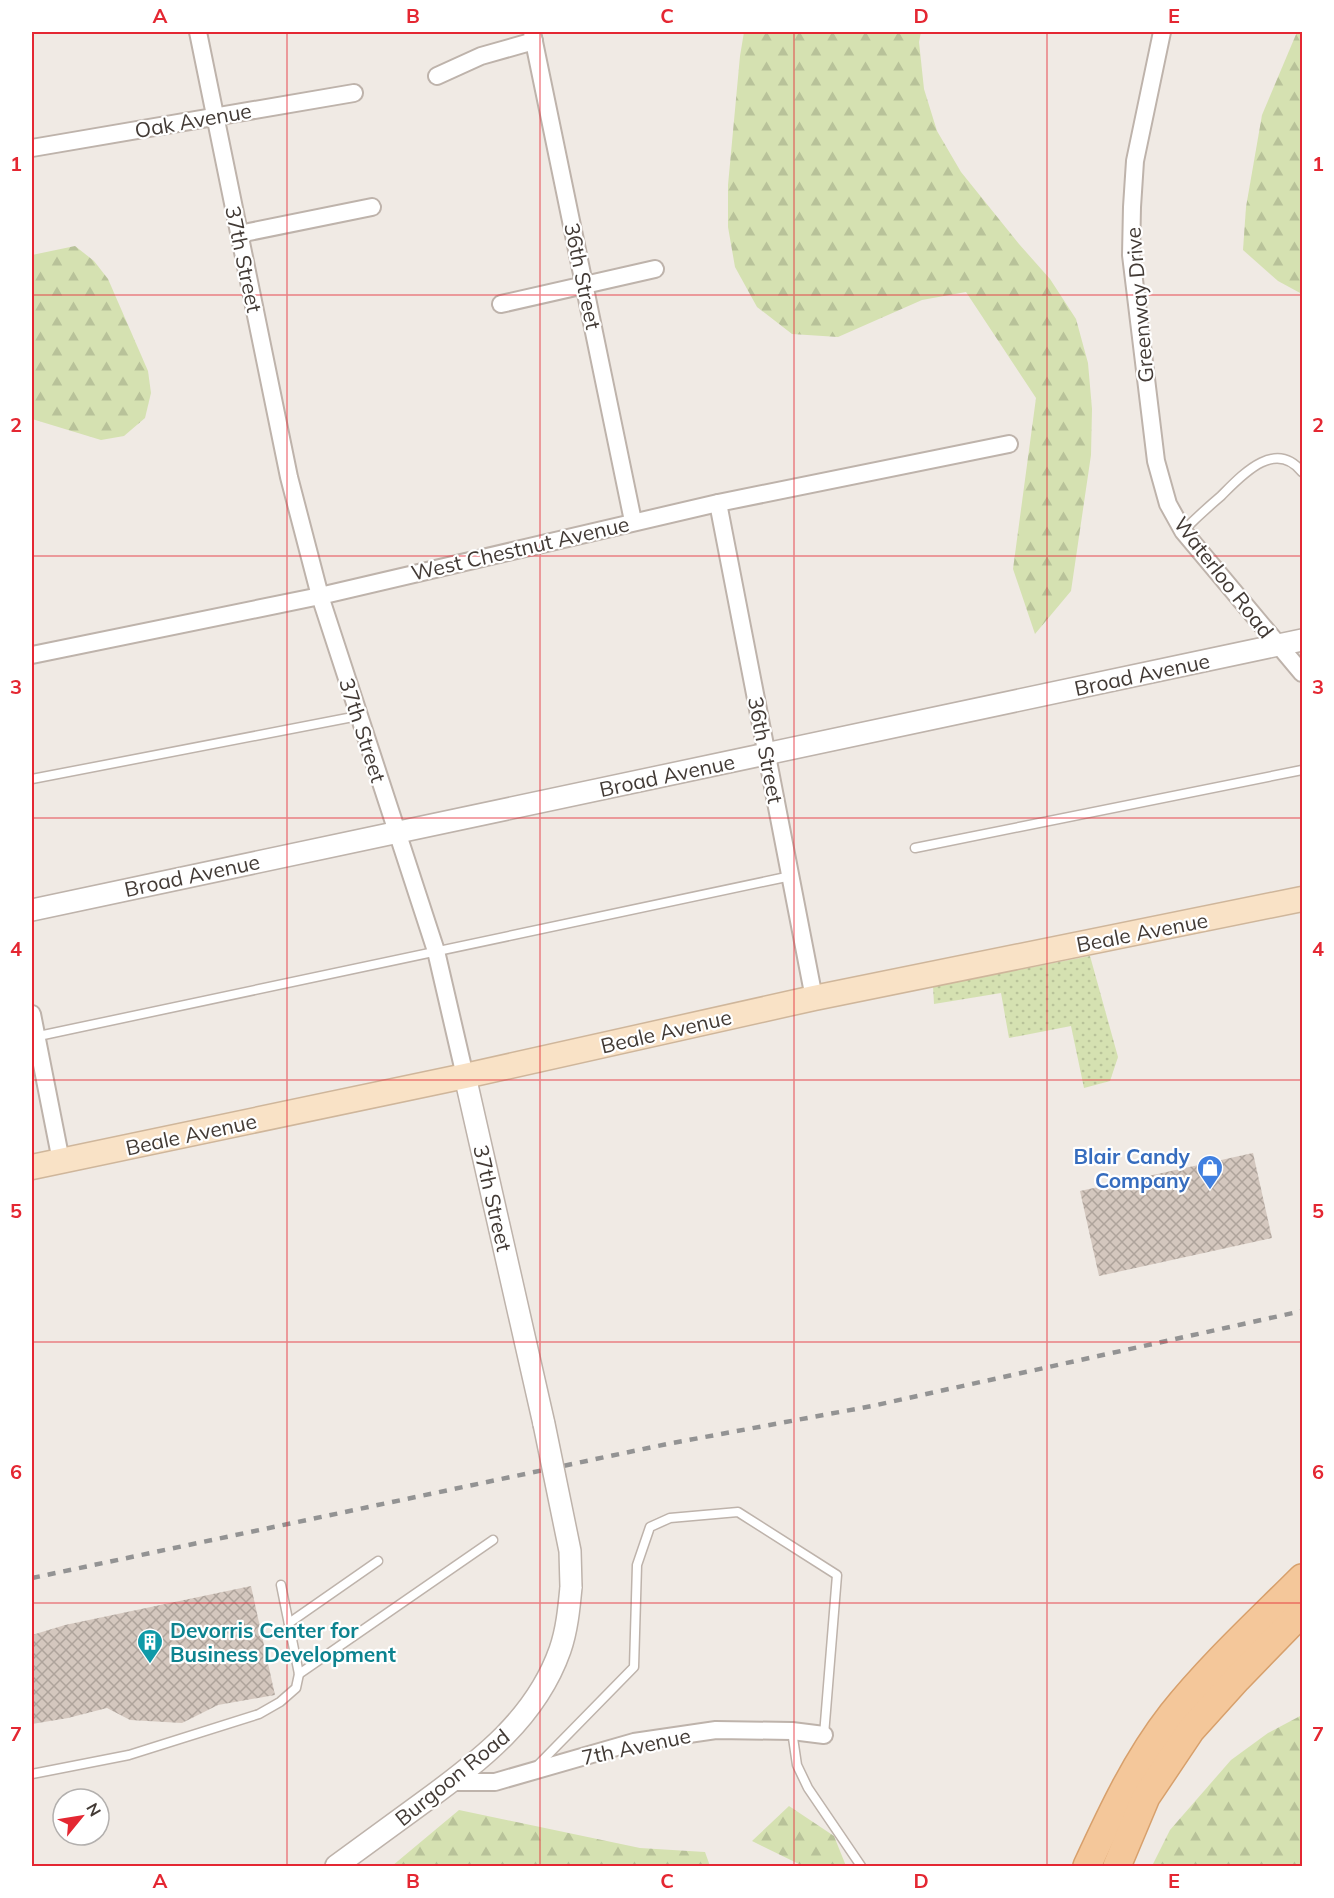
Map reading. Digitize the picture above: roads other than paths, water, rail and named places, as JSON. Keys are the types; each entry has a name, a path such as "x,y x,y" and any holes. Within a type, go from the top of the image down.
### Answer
{"main road":[{"name":"Beale Avenue","path":"32,1167 465,1076 814,998 1302,899"},
{"path":"1087,1866 1125,1785 1171,1715 1219,1662 1302,1578"},
{"path":"1117,1866 1146,1797 1191,1730 1237,1678 1302,1612"}],"street":[{"name":"37th Street","path":"198,32 289,477 320,596 436,951 544,1424"},
{"name":"Greenway Drive","path":"1148,402 1131,255 1132,207 1136,161 1162,32"},
{"path":"437,76 533,36"},
{"name":"36th Street","path":"533,36 633,521"},
{"name":"Oak Avenue","path":"32,148 354,93"},
{"path":"239,234 372,207"},
{"path":"501,304 655,269"},
{"name":"Waterloo Road","path":"1148,402 1156,462 1168,504 1183,531 1302,673"},
{"name":"West Chestnut Avenue","path":"32,655 320,596 633,521 1009,444"},
{"name":"36th Street","path":"718,503 814,998"},
{"name":"Broad Avenue","path":"32,910 1302,640"},
{"path":"32,1014 34,1037 61,1161"},
{"name":"Burgoon Road","path":"338,1866 486,1755 510,1732 548,1677 560,1650 571,1587 570,1551 544,1424"},
{"name":"7th Avenue","path":"451,1782 495,1782 634,1742 716,1730 792,1731 824,1735"}],"lane":[{"path":"1183,531 1249,469 1263,461 1286,460 1298,466 1302,472"},
{"path":"32,779 358,716"},
{"path":"915,848 1302,770"},
{"path":"34,1037 791,876"},
{"path":"531,1772 634,1667 637,1565 650,1527 670,1518 738,1512 837,1575 824,1735"},
{"path":"299,1674 493,1540"},
{"path":"289,1623 378,1561"},
{"path":"32,1774 129,1755 259,1714 280,1702 296,1688 299,1674 281,1586"},
{"path":"792,1731 797,1765 808,1788 861,1866"}],"railway":[{"path":"32,1578 667,1444 872,1406 1302,1311"}],"place":[{"name":"Blair Candy Company","path":"1210,1191"},
{"name":"Devorris Center for Business Development","path":"150,1665"}]}
